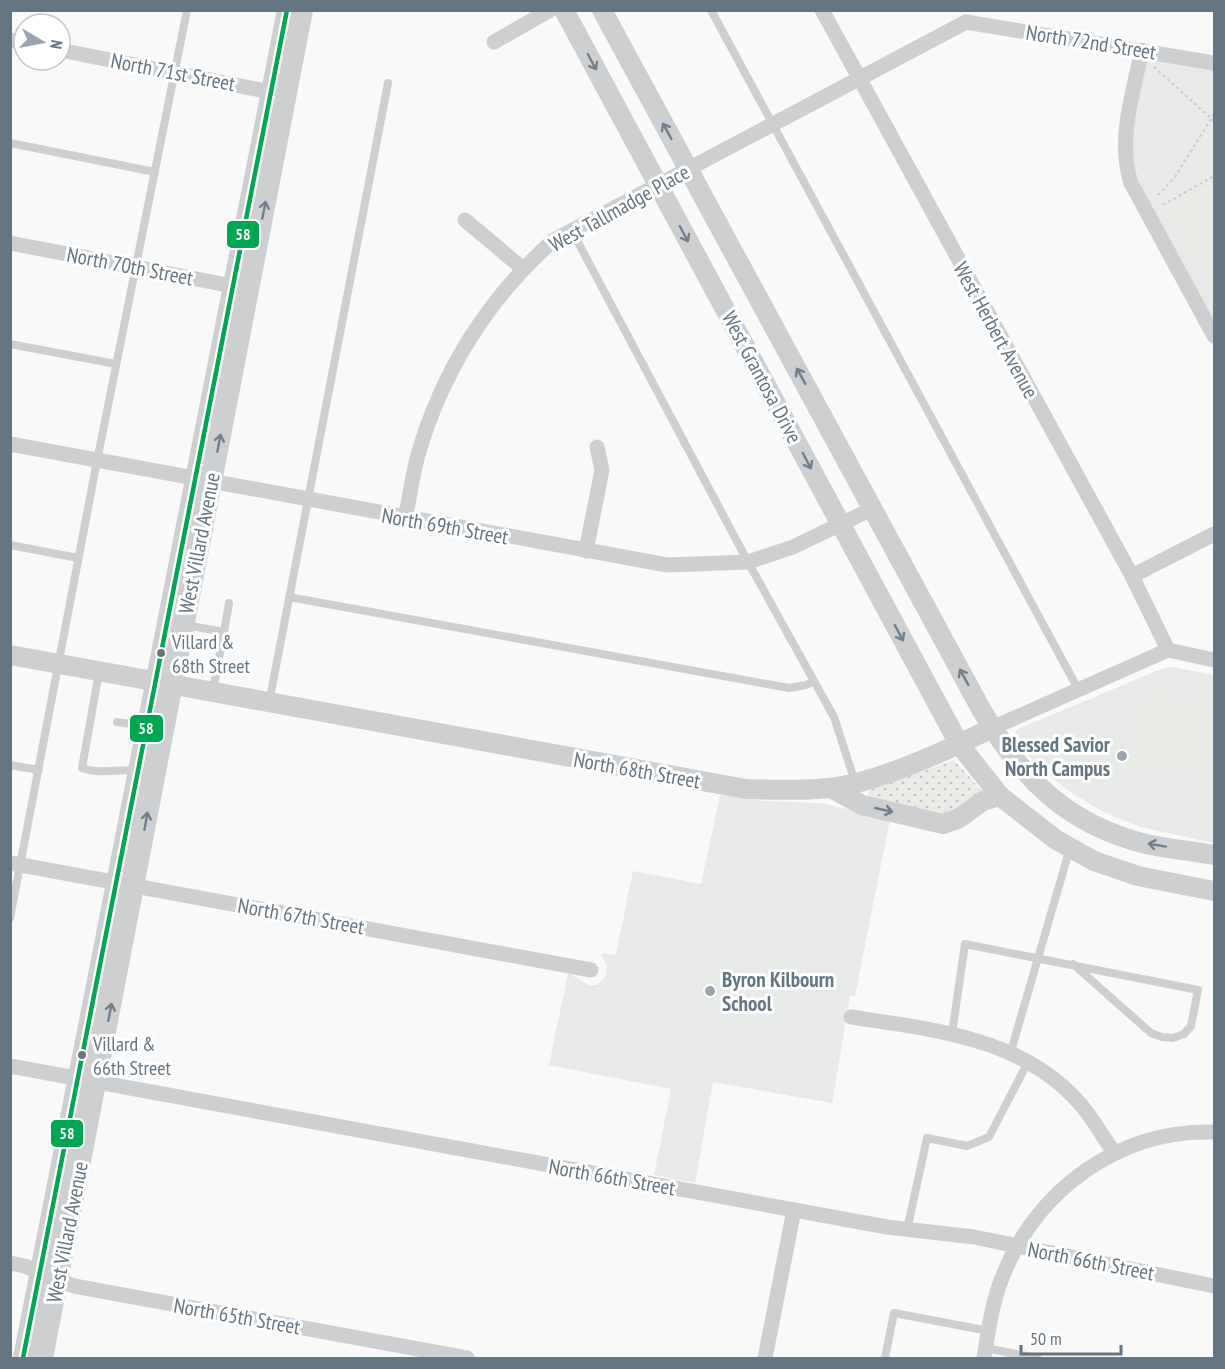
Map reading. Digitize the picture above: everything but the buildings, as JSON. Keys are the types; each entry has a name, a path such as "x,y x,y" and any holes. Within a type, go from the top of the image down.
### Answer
{"street":[{"name":"West Villard Avenue","path":"279,93 287,10"},
{"name":"West Villard Avenue","path":"23,1359 48,1277 279,93 303,10"},
{"path":"494,42 550,10"},
{"name":"West Grantosa Drive","path":"564,10 959,744"},
{"name":"West Grantosa Drive","path":"602,10 992,728"},
{"name":"West Herbert Avenue","path":"822,10 1132,576 1168,650"},
{"name":"West Tallmadge Place","path":"405,518 418,455 444,384 476,326 522,268 554,240 859,79 968,16"},
{"name":"North 72nd Street","path":"968,16 1215,63"},
{"path":"1142,50 1124,140 1125,163 1131,183 1215,336"},
{"name":"North 71st Street","path":"72,52 279,93"},
{"path":"465,220 522,268"},
{"name":"North 70th Street","path":"10,243 240,287"},
{"name":"North 69th Street","path":"10,444 667,565 748,562 792,547 872,509"},
{"path":"586,551 602,470 597,447"},
{"name":"West Villard Avenue","path":"125,885 138,771 146,726 164,684 183,624 203,481"},
{"path":"1132,576 1215,534"},
{"path":"1215,660 1168,650 992,728 1018,767 1069,811 1101,828 1146,843 1215,855"},
{"name":"North 68th Street","path":"10,655 746,789 831,788 855,782 959,744 992,728"},
{"path":"959,744 1000,796 1036,827 1070,848 1094,861 1138,876 1215,891"},
{"path":"831,788 862,805 943,824 958,819 983,801 1000,796"},
{"path":"1036,827 1055,800"},
{"name":"North 67th Street","path":"16,864 591,970"},
{"path":"851,1017 952,1033 1011,1051 1050,1075 1085,1110 1114,1152"},
{"name":"North 66th Street","path":"10,1065 794,1210 907,1230 974,1237 1215,1286"},
{"path":"984,1353 1001,1280 1035,1216 1053,1196 1071,1180 1114,1152 1161,1137 1215,1132"},
{"path":"765,1359 794,1210"},
{"name":"North 65th Street","path":"10,1263 25,1266 48,1277 85,1288 467,1359"},
{"name":"West Villard Avenue","path":"43,1359 48,1277"}],"lane":[{"path":"10,918 16,864 39,770 78,558 187,10"},
{"path":"711,10 1078,689"},
{"path":"269,703 388,82"},
{"path":"10,143 155,172"},
{"path":"572,231 748,562 834,717 855,782"},
{"path":"10,345 116,364"},
{"path":"10,545 78,558"},
{"path":"290,597 789,688 814,681"},
{"path":"213,693 229,603"},
{"path":"183,624 224,632"},
{"path":"99,672 94,718 82,768 110,773 121,768 138,771"},
{"path":"117,722 146,726"},
{"path":"10,765 39,770"},
{"path":"1011,1051 1070,848"},
{"path":"952,1033 965,944 1038,957 1073,964 1198,990 1191,1026 1184,1035 1173,1038 1151,1033 1073,964"},
{"path":"907,1230 927,1138 967,1146 989,1137 1029,1062"},
{"path":"885,1359 894,1313 989,1331"},
{"path":"984,1353 1037,1359"}],"path":[{"path":"1154,67 1213,120"},
{"path":"1158,195 1175,177 1215,114"},
{"path":"1163,205 1215,176"}],"shaded area":[{"path":"1142,50 1214,63 1214,336 1125,163"},
{"path":"1214,183 1214,294 1167,207"},
{"name":"Blessed Savior North Campus","path":"1172,667 1214,675 1214,843 1140,827 1103,812 1072,793 1039,768 1015,739 1016,730 1161,669"},
{"path":"1155,688 1214,717 1216,738 1214,750 1206,762 1196,770 1171,776 1144,773 1119,765 1144,692"},
{"path":"954,760 982,791 957,810 943,813 872,799 868,795 870,790"},
{"name":"Byron Kilbourn School","path":"720,795 764,801 820,803 890,819 855,996 850,996 832,1103 713,1082 695,1183 654,1175 671,1089 549,1065 568,973 589,985 597,985 606,976 607,965 601,956 603,953 616,955 633,871 701,884"}],"transit line":[{"name":"58","path":"23,1358 287,10"}],"place":[{"name":"Villard & 68th Street","path":"161,653"},
{"name":"Blessed Savior North Campus","path":"1122,756"},
{"name":"Byron Kilbourn School","path":"710,991"},
{"name":"Villard & 66th Street","path":"82,1055"}]}
